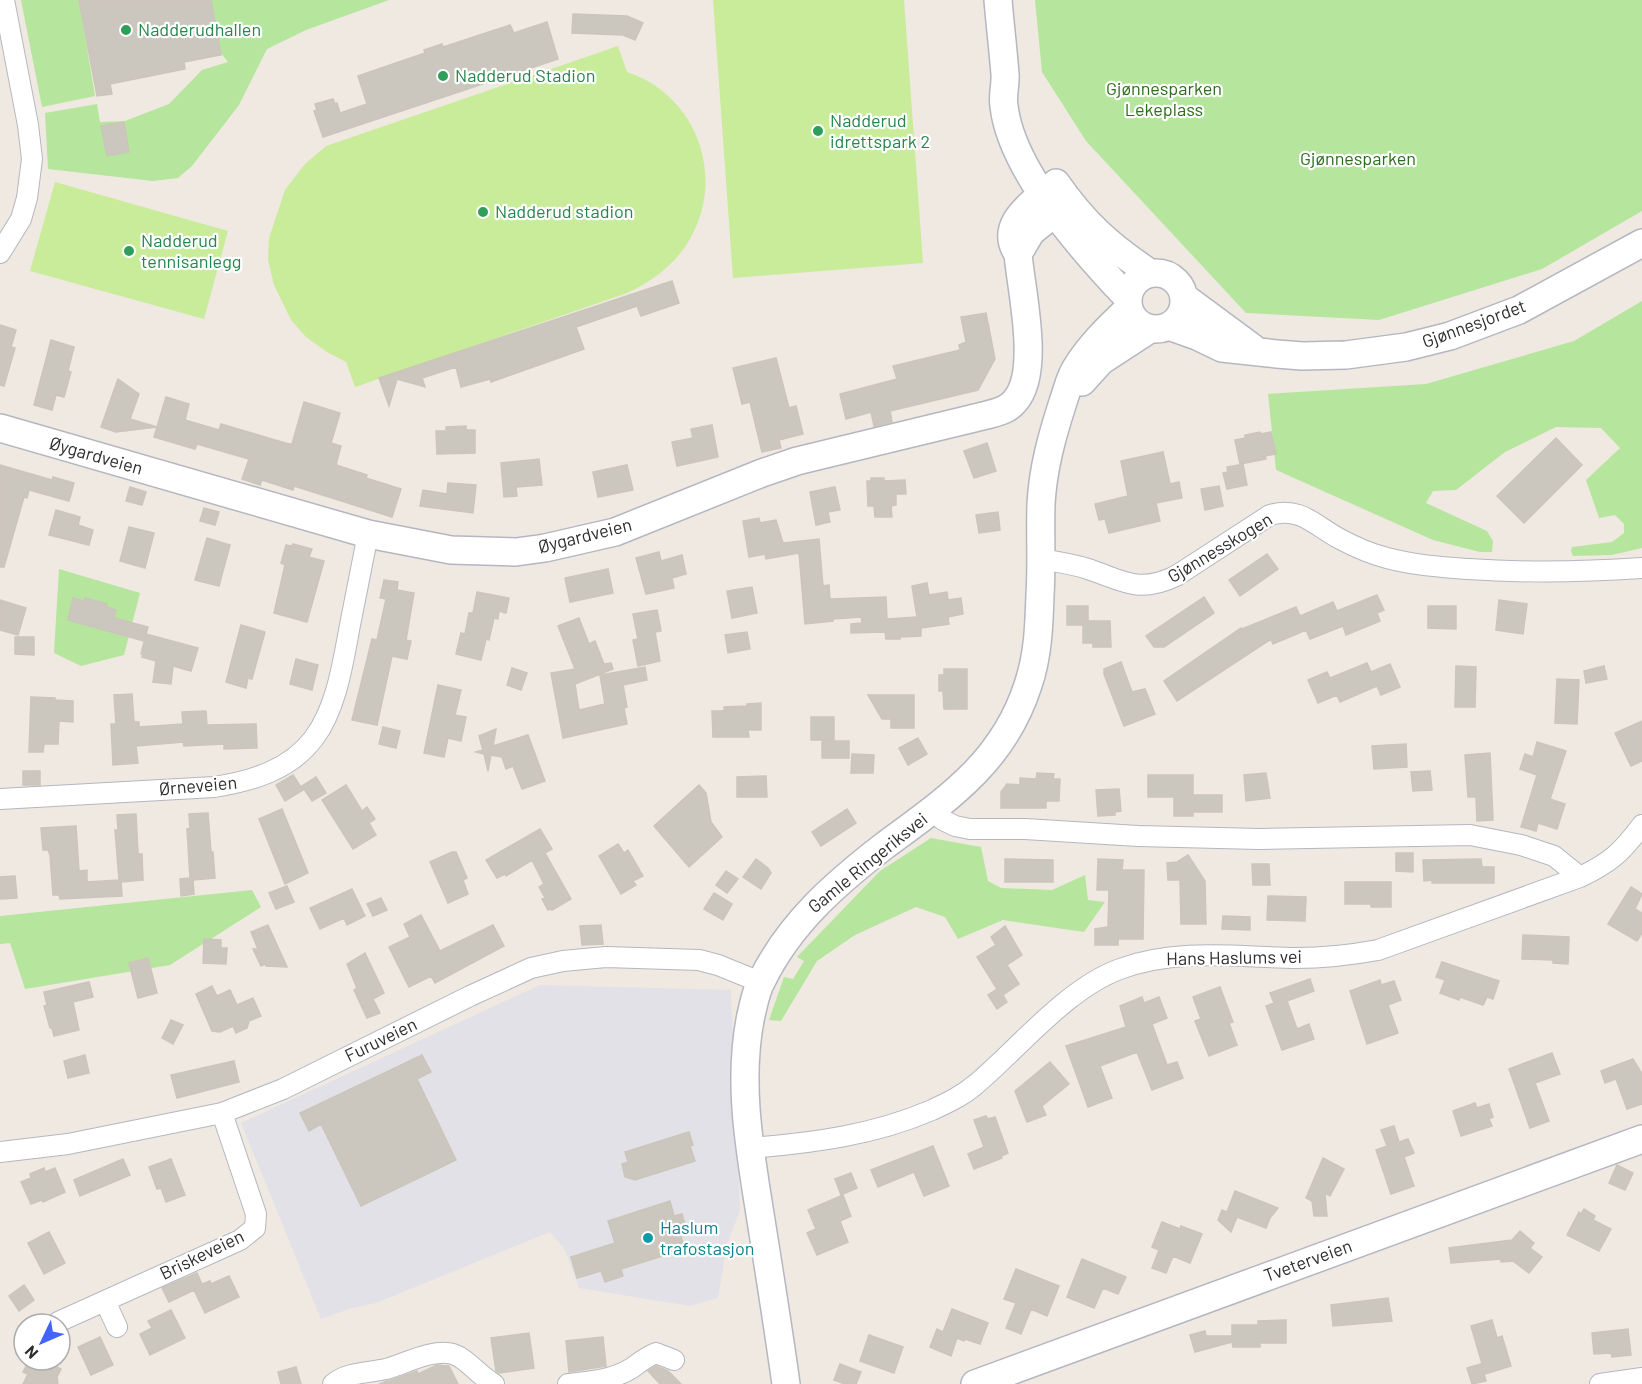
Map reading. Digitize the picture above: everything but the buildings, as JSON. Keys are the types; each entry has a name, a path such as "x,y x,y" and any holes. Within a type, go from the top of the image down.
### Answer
{"main road":[{"path":"998,0 1005,75 1053,200 1128,303 1133,318 1141,325 1159,328 1181,314 1184,297 1182,288 1168,275 1159,272 1150,273 1135,281 1128,303"},
{"path":"1053,200 1150,273"},
{"name":"Øygardveien","path":"0,428 368,534 452,550 516,552 545,548 615,532 797,461 1003,411 1015,402 1020,394 1027,364 1028,341 1018,254 1012,244 1012,231 1018,217 1053,200"},
{"name":"Gjønnesjordet","path":"1159,328 1197,336 1222,348 1302,356 1346,355 1406,347 1442,338 1519,310 1642,243"},
{"path":"1184,297 1256,351"},
{"name":"Gamle Ringeriksvei","path":"786,1384 750,1148 746,1106 745,1051 760,982 788,937 813,906 872,856 962,787 985,762 1009,729 1028,686 1038,645 1042,559 1041,503 1050,440 1074,370 1128,303"},
{"name":"Gamle Ringeriksvei","path":"1064,400 1101,361 1159,328"},
{"name":"Tveterveien","path":"975,1384 1642,1139"}],"street":[{"path":"0,253 21,219 27,198 32,159 28,125 4,0"},
{"name":"Gjønnesskogen","path":"1042,559 1087,568 1136,586 1156,584 1176,576 1270,515 1288,512 1308,518 1340,539 1376,555 1405,563 1496,571 1578,572 1642,568"},
{"name":"Ørneveien","path":"0,799 214,787 243,783 267,774 286,763 313,740 325,721 336,690 368,534"},
{"path":"934,810 943,820 955,826 970,829 1024,829 1138,836 1259,839 1470,835 1521,845 1554,856 1580,877"},
{"name":"Hans Haslums vei","path":"750,1148 813,1142 873,1131 903,1122 951,1101 981,1080 1090,984 1119,969 1151,960 1187,955 1298,958 1345,956 1378,950 1602,867 1630,842 1642,825"},
{"name":"Furuveien","path":"0,1152 68,1144 222,1113 283,1089 470,996 531,969 563,961 606,957 699,960 727,968 760,982"},
{"name":"Briskeveien","path":"72,1316 240,1240 255,1228 256,1214 222,1113"},
{"path":"105,1301 117,1327"},
{"path":"333,1384 346,1376 386,1369 424,1356 443,1353 454,1354 494,1384"},
{"path":"568,1384 613,1376 631,1368 644,1357 656,1353 674,1360"},
{"path":"1600,1384 1642,1378"}],"shaded area":[{"path":"540,985 731,990 740,1211 727,1244 718,1298 690,1306 579,1288 565,1250 550,1232 376,1303 352,1308 321,1319 241,1123"}],"green space":[{"path":"21,0 79,0 95,96 42,107"},
{"path":"211,0 389,0 306,30 267,49 239,105 192,166 178,178 153,181 48,169 45,113 97,104 100,122 125,121 169,104 202,70 228,62 221,53"},
{"name":"Nadderud idrettspark 2","path":"713,0 904,0 923,263 733,278"},
{"name":"Gjønnesparken","path":"1035,0 1642,0 1642,211 1542,269 1379,320 1246,313 1086,141 1042,72"},
{"path":"618,46 627,72 651,83 671,98 686,117 698,139 704,163 705,188 701,213 691,237 679,255 655,277 627,293 355,387 346,362 306,337 291,320 274,285 268,260 269,238 285,190 305,164 326,146"},
{"name":"Nadderud tennisanlegg","path":"55,182 228,231 204,319 30,271"},
{"path":"1642,301 1642,548 1612,555 1573,556 1571,551 1572,547 1612,542 1624,533 1624,524 1615,515 1599,518 1586,480 1620,448 1601,428 1556,427 1505,452 1456,490 1433,491 1426,503 1487,531 1493,541 1492,552 1480,552 1433,540 1276,470 1268,394 1426,384 1574,341"},
{"path":"59,569 140,593 124,655 81,666 54,653"},
{"path":"931,838 981,847 988,881 1001,888 1052,890 1085,875 1088,900 1105,902 1084,932 1003,920 958,939 945,917 916,907 855,935 817,961 781,1021 769,1020 784,977 793,979 804,961 797,957 880,871"},
{"path":"252,890 261,907 170,965 25,989 10,943 0,944 0,916"}],"place":[{"name":"Nadderudhallen","path":"126,30"},
{"name":"Nadderud Stadion","path":"443,76"},
{"name":"Nadderud idrettspark 2","path":"818,131"},
{"name":"Nadderud stadion","path":"483,212"},
{"name":"Nadderud tennisanlegg","path":"129,251"},
{"name":"Haslum trafostasjon","path":"648,1238"}],"park label":[{"name":"Gjønnesparken Lekeplass","path":"1164,100"}]}
